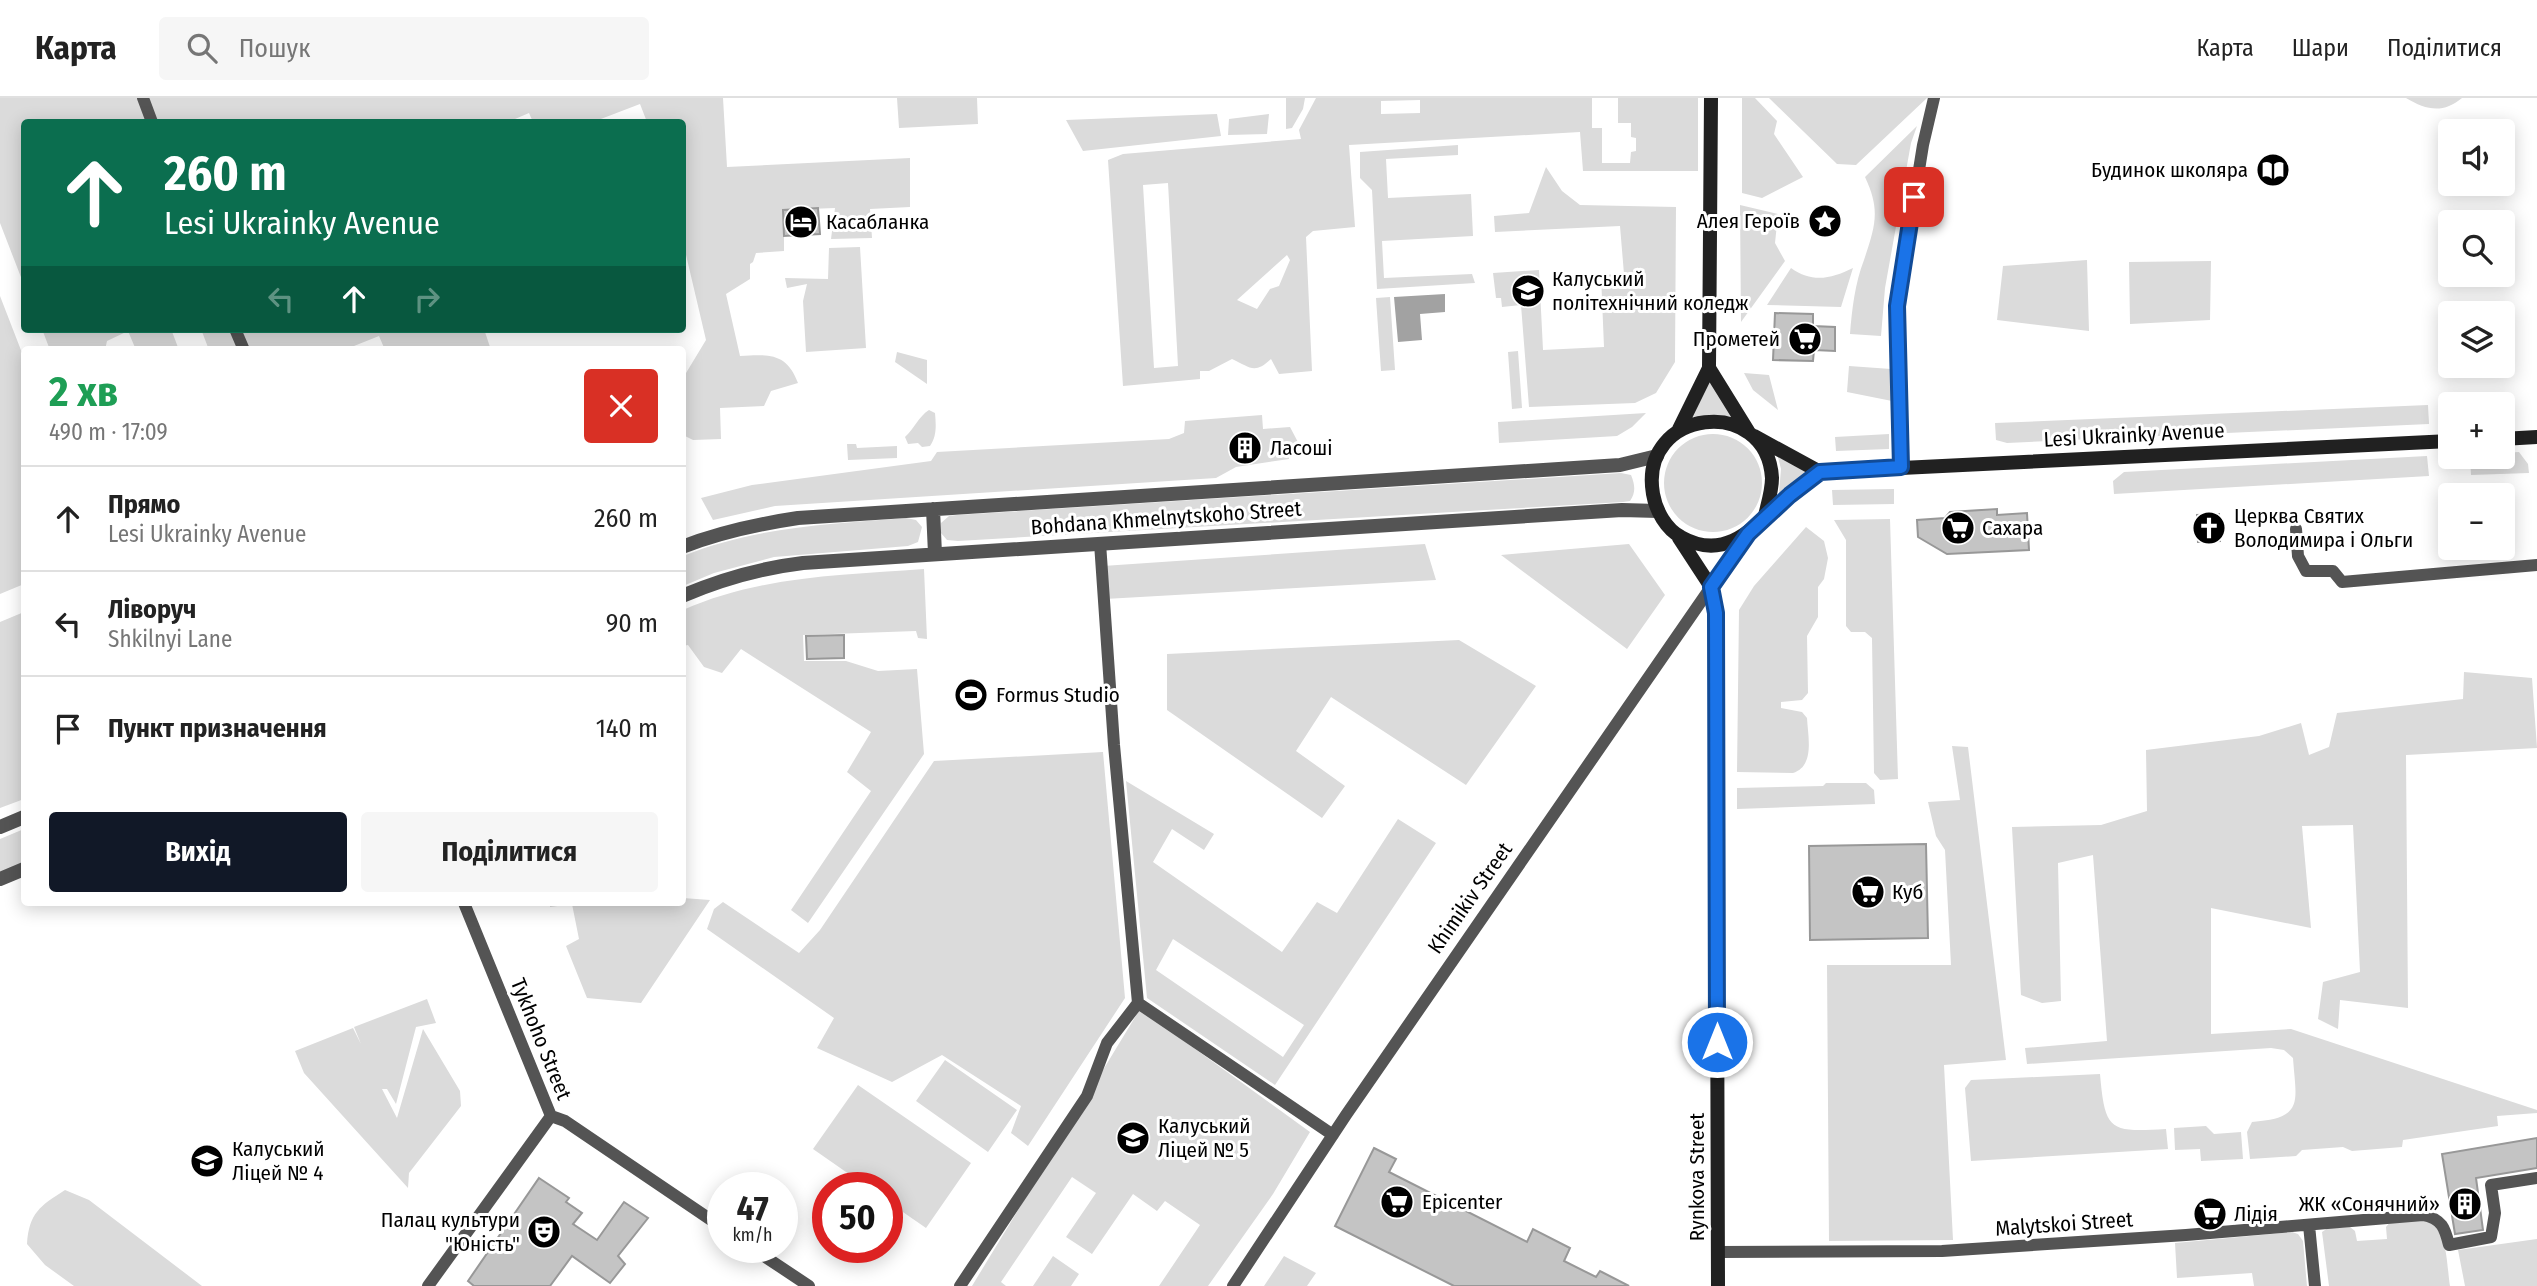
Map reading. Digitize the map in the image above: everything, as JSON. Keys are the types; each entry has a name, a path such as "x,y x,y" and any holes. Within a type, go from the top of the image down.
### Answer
{"main road":[{"path":"1679,429 1702,422 1731,424 1820,472 1790,495 1748,534 1711,587 1678,536 1658,511 1653,492 1657,456 1679,429 1709,368 1711,98"},
{"path":"1709,368 1766,456 1772,474 1772,488 1764,520"},
{"path":"2515,438 2537,437"},
{"name":"Lesi Ukrainky Avenue","path":"1820,472 2438,443"},
{"path":"1678,536 1693,544 1712,545 1730,543 1748,534"},
{"name":"Rynkova Street","path":"1711,587 1716,613 1718,1286"}],"street":[{"path":"143,98 151,119"},
{"path":"1901,467 1897,306 1923,145 1934,98"},
{"name":"Bohdana Khmelnytskoho Street","path":"686,545 760,524 798,518 1620,465 1657,456"},
{"path":"933,509 935,554"},
{"name":"Bohdana Khmelnytskoho Street","path":"686,594 717,582 770,567 1622,510 1658,511"},
{"path":"2296,529 2298,556 2306,571 2333,571 2342,582 2537,565"},
{"path":"960,1286 1087,1096 1107,1043 1138,1003 1114,745 1100,543"},
{"name":"Khimikiv Street","path":"1233,1286 1333,1135 1711,587"},
{"path":"0,827 21,818"},
{"path":"0,879 21,870"},
{"name":"Tykhoho Street","path":"465,906 551,1116 565,1121 707,1217"},
{"path":"1138,1003 1333,1135"},
{"path":"433,1284 551,1116"},
{"name":"Malytskoi Street","path":"1718,1252 1942,1251 2412,1216 2434,1217 2444,1226 2449,1245 2491,1237 2494,1213 2491,1185 2537,1178"},
{"path":"2309,1225 2315,1286"},
{"path":"774,1263 809,1286"}],"shaded area":[{"path":"0,98 723,98 727,167 910,158 910,207 870,209 872,238 831,239 835,208 784,210 784,251 756,253 750,264 750,279 726,294 740,356 760,355 776,358 788,366 798,383 771,391 764,406 720,408 721,439 693,440 686,436 686,373 706,340 686,255 686,119 646,119 640,104 601,119 532,119 529,113 515,119 21,119 21,277 0,223"},
{"path":"897,98 977,98 978,124 899,128"},
{"path":"1286,98 1305,98 1303,109 1292,128 1286,129"},
{"path":"1316,98 1592,98 1592,128 1602,128 1602,163 1630,163 1631,152 1636,151 1636,138 1631,137 1631,123 1618,123 1618,98 1698,98 1698,171 1583,171 1580,132 1349,145 1355,227 1313,231 1306,237 1312,371 1279,374 1271,359 1260,367 1252,368 1232,359 1209,371 1200,371 1200,379 1123,386 1108,160 1123,154 1301,139 1299,130","holes":["1420,100 1420,113 1381,114 1381,101","1168,183 1178,366 1154,368 1143,185","1287,255 1290,260 1279,286 1270,289 1257,309 1237,300"]},
{"path":"1742,98 1755,98 1777,121 1774,134 1803,177 1762,198 1742,193"},
{"path":"1769,98 1927,98 1856,165 1837,164"},
{"path":"2406,98 2462,98 2448,106 2434,108"},
{"path":"1217,114 1221,136 1083,151 1066,120"},
{"path":"1269,114 1267,134 1228,135 1229,119"},
{"path":"1917,126 1911,143 1885,288 1881,336 1850,334 1856,287 1875,218 1873,200 1865,177"},
{"path":"1458,145 1458,155 1386,159 1388,198 1471,194 1473,236 1382,241 1384,278 1472,274 1475,283 1377,289 1372,190 1360,178 1360,152"},
{"path":"1546,167 1562,191 1580,205 1676,207 1675,362 1656,393 1635,403 1529,407 1521,305 1502,307 1501,298 1496,298 1493,273 1539,270 1543,350 1604,347 1601,275 1624,274 1620,226 1495,232 1494,216 1529,213"},
{"path":"1740,205 1778,214 1775,243 1785,261 1741,322"},
{"path":"860,247 866,348 806,352 803,301 807,284 787,288 785,278 828,279 829,248"},
{"path":"2087,260 2089,331 1997,320 2003,266"},
{"path":"2211,261 2210,320 2130,324 2129,262"},
{"path":"1791,268 1806,276 1822,278 1853,268 1841,307 1767,305"},
{"path":"1445,294 1445,312 1420,314 1422,340 1398,342 1394,297"},
{"path":"0,296 21,350 21,585 0,594"},
{"path":"1390,297 1395,370 1381,371 1376,298"},
{"path":"44,333 124,333 107,341 106,346 48,346"},
{"path":"129,333 173,333 177,346 134,346"},
{"path":"203,333 485,333 490,346 383,346 379,336 354,346 207,346"},
{"path":"1518,351 1522,408 1512,409 1508,352"},
{"path":"897,352 927,360 927,384 895,362"},
{"path":"1849,366 1891,369 1892,401 1847,392"},
{"path":"1744,373 1769,375 1778,410 1753,390"},
{"path":"1710,380 1732,416 1692,417"},
{"path":"2428,405 2429,424 2007,443 1996,440 1995,423"},
{"path":"929,410 935,413 936,422 930,446 908,444 905,437"},
{"path":"1646,413 1632,427 1617,436 1499,443 1498,422"},
{"path":"1262,415 1263,429 1290,427 1300,446 1288,446 1289,459 1236,467 1216,478 775,506 713,520 701,498 752,485 931,461 937,452 1169,439 1184,433 1185,421"},
{"path":"1713,434 1732,437 1748,448 1759,464 1762,483 1759,502 1748,518 1732,529 1713,532 1694,529 1678,518 1667,502 1664,483 1667,464 1678,448 1694,437"},
{"path":"1889,434 1889,449 1836,451 1835,437"},
{"path":"847,444 856,444 857,448 897,446 897,458 848,460"},
{"path":"2515,452 2519,452 2528,464 2529,473 2471,475 2471,469 2515,469"},
{"path":"2427,456 2429,476 2114,494 2113,481 2124,472"},
{"path":"1778,457 1810,472 1779,493 1781,469"},
{"path":"1621,473 1631,475 1634,491 1630,501 958,541 947,540 941,533 941,523 949,516 957,515"},
{"path":"1894,489 1894,504 1833,505 1832,490"},
{"path":"906,518 916,520 922,527 918,542 908,546 774,557 714,573 686,585 686,555 710,546 765,533"},
{"path":"1890,519 1898,779 1880,780 1874,773 1872,638 1865,632 1851,632 1846,626 1846,540 1834,520"},
{"path":"1806,527 1824,541 1828,558 1824,579 1818,587 1818,617 1807,636 1808,693 1802,700 1781,702 1781,708 1802,712 1807,718 1807,758 1805,764 1793,773 1737,772 1739,610 1754,586"},
{"path":"1425,544 1436,580 1105,599 1103,566"},
{"path":"1629,544 1665,595 1627,649 1501,555"},
{"path":"924,569 927,639 918,638 916,631 803,635 804,661 846,661 878,671 917,669 924,754 808,923 791,910 871,791 847,772 871,732 741,649 722,673 704,667 686,645 686,609 741,590 832,576"},
{"path":"21,613 21,800 0,808 0,622"},
{"path":"1459,640 1536,686 1466,785 1331,697 1296,751 1345,786 1322,818 1167,710 1167,654"},
{"path":"2464,672 2532,678 2537,748 2406,755 2408,1008 2340,1000 2338,1029 2318,1019 2323,982 2360,972 2353,825 2302,826 2311,928 2211,908 2211,1034 2291,1029 2537,1110 2537,1113 2497,1116 2498,1126 2403,1140 2402,1147 2352,1151 2343,1147 2302,1150 2296,1156 2250,1159 2247,1132 2252,1122 2281,1116 2289,1112 2294,1105 2293,1058 2284,1050 2271,1048 2027,1064 2025,1048 2107,1041 2093,855 2058,863 2061,1001 2042,1003 2021,995 2012,827 2101,825 2147,811 2146,750 2259,736 2301,723 2309,755 2329,747 2337,713 2463,699"},
{"path":"1952,746 1968,747 2006,1060 1944,1065 1953,1240 1829,1241 1827,965 1951,965 1945,850 1936,836 1928,802 1960,800"},
{"path":"1103,752 1125,998 1028,1146 1011,1133 1021,1106 942,1055 892,1082 817,1048 834,1018 707,929 714,909 723,902 799,953 820,930 934,761"},
{"path":"1126,781 1214,834 1204,850 1172,829 1153,862 1282,952 1317,902 1337,913 1398,819 1436,843 1275,1085 1147,998","holes":["1173,939 1304,1025 1283,1057 1156,970"]},
{"path":"1826,783 1866,783 1874,790 1875,804 1737,809 1737,788 1823,786"},
{"path":"21,830 21,864 0,873 0,839"},
{"path":"686,898 710,900 641,1003 587,998 566,946 579,939 572,906 686,906"},
{"path":"427,999 436,1023 416,1027 396,1104 387,1089 382,1089 397,1118 423,1029 460,1091 461,1106 409,1173 408,1188 304,1073 295,1051 353,1028 361,1044 354,1027"},
{"path":"1140,1009 1310,1132 1273,1194 1208,1286 1159,1286 1200,1225 1165,1201 1157,1211 1133,1194 1092,1254 1066,1237 1096,1193 1072,1177 1001,1282 1006,1286 972,1286"},
{"path":"945,1060 1017,1110 988,1152 916,1101"},
{"path":"2100,1074 2108,1118 2122,1128 2166,1129 2168,1149 1971,1161 1965,1088 1971,1080"},
{"path":"858,1085 971,1163 926,1228 903,1212 903,1172 846,1172 813,1149"},
{"path":"2206,1126 2214,1134 2241,1132 2243,1159 2201,1161 2200,1149 2175,1150 2174,1128"},
{"path":"65,1190 89,1200 202,1286 74,1286 45,1265 27,1244 30,1225 37,1211"},
{"path":"2420,1219 2429,1222 2441,1236 2450,1286 2329,1286 2322,1232 2328,1228 2350,1227 2355,1231 2357,1241 2387,1239 2386,1227 2390,1222"},
{"path":"2292,1232 2298,1234 2303,1241 2307,1286 2254,1286 2252,1273 2177,1278 2175,1243"},
{"path":"2537,1239 2537,1286 2465,1286 2458,1250"},
{"path":"1053,1256 1079,1274 1071,1286 1033,1286"},
{"path":"1284,1256 1316,1273 1307,1286 1264,1286"}],"building":[{"name":"Касабланка","path":"818,208 820,234 784,236 783,210"},
{"name":"Прометей","path":"1775,313 1813,314 1813,326 1835,327 1835,351 1814,350 1813,361 1773,360"},
{"name":"Ласоші","path":"1236,442 1254,442 1254,454 1236,454"},
{"name":"Сахара","path":"1997,509 1997,515 2027,513 2029,550 1947,554 1918,537 1917,520 1945,518 1950,512"},
{"name":"Церква Святих Володимира і Ольги","path":"2219,514 2220,541 2198,542 2197,515"},
{"path":"844,635 844,658 807,659 806,636"},
{"name":"Куб","path":"1926,844 1928,938 1810,940 1809,846"},
{"name":"ЖК «Сонячний»","path":"2537,1138 2537,1168 2476,1178 2483,1230 2455,1234 2442,1154"},
{"name":"Epicenter","path":"1374,1148 1396,1159 1389,1172 1527,1242 1533,1229 1570,1248 1564,1261 1596,1277 1600,1271 1629,1286 1454,1286 1335,1226"},
{"name":"Палац культури \"Юність\"","path":"539,1178 569,1198 566,1202 582,1213 573,1224 597,1240 624,1202 648,1218 618,1256 625,1264 610,1283 572,1256 550,1286 474,1286 468,1281"}],"place":[{"name":"Будинок школяра","path":"2273,170"},
{"name":"Алея Героїв","path":"1825,221"},
{"name":"Касабланка","path":"801,222"},
{"name":"Калуський політехнічний коледж","path":"1528,291"},
{"name":"Прометей","path":"1805,339"},
{"name":"Ласоші","path":"1245,448"},
{"name":"Сахара","path":"1958,528"},
{"name":"Церква Святих Володимира і Ольги","path":"2209,528"},
{"name":"Formus Studio","path":"971,695"},
{"name":"Куб","path":"1868,892"},
{"name":"Калуський Ліцей № 5","path":"1133,1138"},
{"name":"Калуський Ліцей № 4","path":"207,1161"},
{"name":"Epicenter","path":"1397,1202"},
{"name":"ЖК «Сонячний»","path":"2465,1204"},
{"name":"Лідія","path":"2210,1214"},
{"name":"Палац культури \"Юність\"","path":"544,1232"}],"route":[{"path":"1717,1042 1716,613 1711,587 1748,534 1790,495 1820,472 1901,467 1897,306 1914,197"}]}
